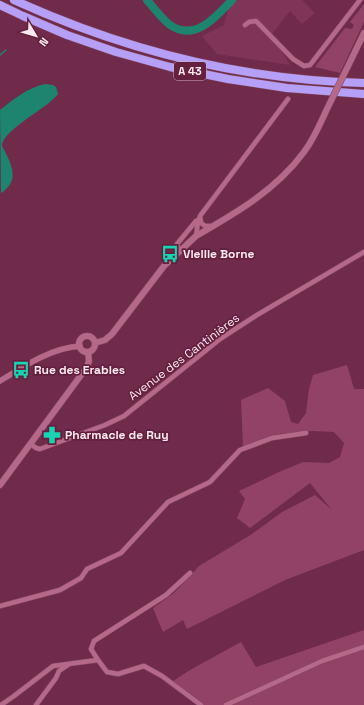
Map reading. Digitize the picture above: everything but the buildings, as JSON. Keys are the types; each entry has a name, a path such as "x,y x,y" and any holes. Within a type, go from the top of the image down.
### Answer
{"highway":[{"name":"A 43","path":"14,0 73,24 174,57 231,69 288,78 364,83"},
{"name":"A 43","path":"0,5 90,43 170,67 228,79 287,88 364,94"},
{"path":"0,10 23,16"}],"main road":[{"path":"95,343 105,340 112,334 164,266 179,251 196,236 266,192 287,173 305,152 316,134 364,33"},
{"path":"85,336 92,338 95,343 94,349 88,352 82,350 80,346 81,339 85,336"},
{"path":"0,485 87,367 89,361 88,352"}],"street":[{"path":"245,25 249,22 256,21 293,59 304,66 310,66 360,0"},
{"path":"179,251 177,244 200,216 288,98"},
{"path":"200,216 201,223 205,226 212,226"},
{"path":"196,236 196,224 200,216"},
{"name":"Avenue des Cantinières","path":"30,444 40,449 105,425 124,416 220,339 263,311 364,252"},
{"path":"0,381 35,360 58,351 80,346"},
{"path":"0,606 60,590 81,578 87,569 121,553 168,502 210,482 240,450 272,438 306,433"},
{"path":"190,573 166,595 94,641 91,648 107,672 118,674 144,666 162,676 201,705"},
{"path":"226,705 322,661 364,647"},
{"path":"0,705 53,666 98,660"},
{"path":"36,705 56,678 59,671 70,664"}],"shaded area":[{"path":"233,0 302,0 315,13 302,24 290,11 272,34 290,65 217,54 202,36 224,25 230,3"},
{"path":"364,4 364,22 340,73 315,67 345,28 352,29 354,25 350,22"},
{"path":"45,84 56,87 58,94 53,100 17,126 4,140 2,146 11,166 13,178 8,187 1,193 0,110 27,91"},
{"path":"347,365 354,389 364,389 364,550 285,580 187,629 183,620 163,632 153,608 174,593 199,566 252,534 282,512 315,495 332,510 310,483 250,528 237,518 245,499 239,491 303,462 329,463 340,457 344,443 334,432 313,431 279,434 243,447 241,400 268,388 285,401 291,422 298,424 306,413 309,389 313,375"},
{"path":"364,630 364,705 198,705 170,683 190,670 241,642 256,667"}],"waterway":[{"path":"147,0 170,25 179,30 188,31 196,29 212,20 232,0"},
{"path":"0,55 6,50"}],"place":[{"name":"Vieille Borne","path":"170,254"},
{"name":"Rue des Erables","path":"21,370"},
{"name":"Pharmacie de Ruy","path":"52,435"}]}
